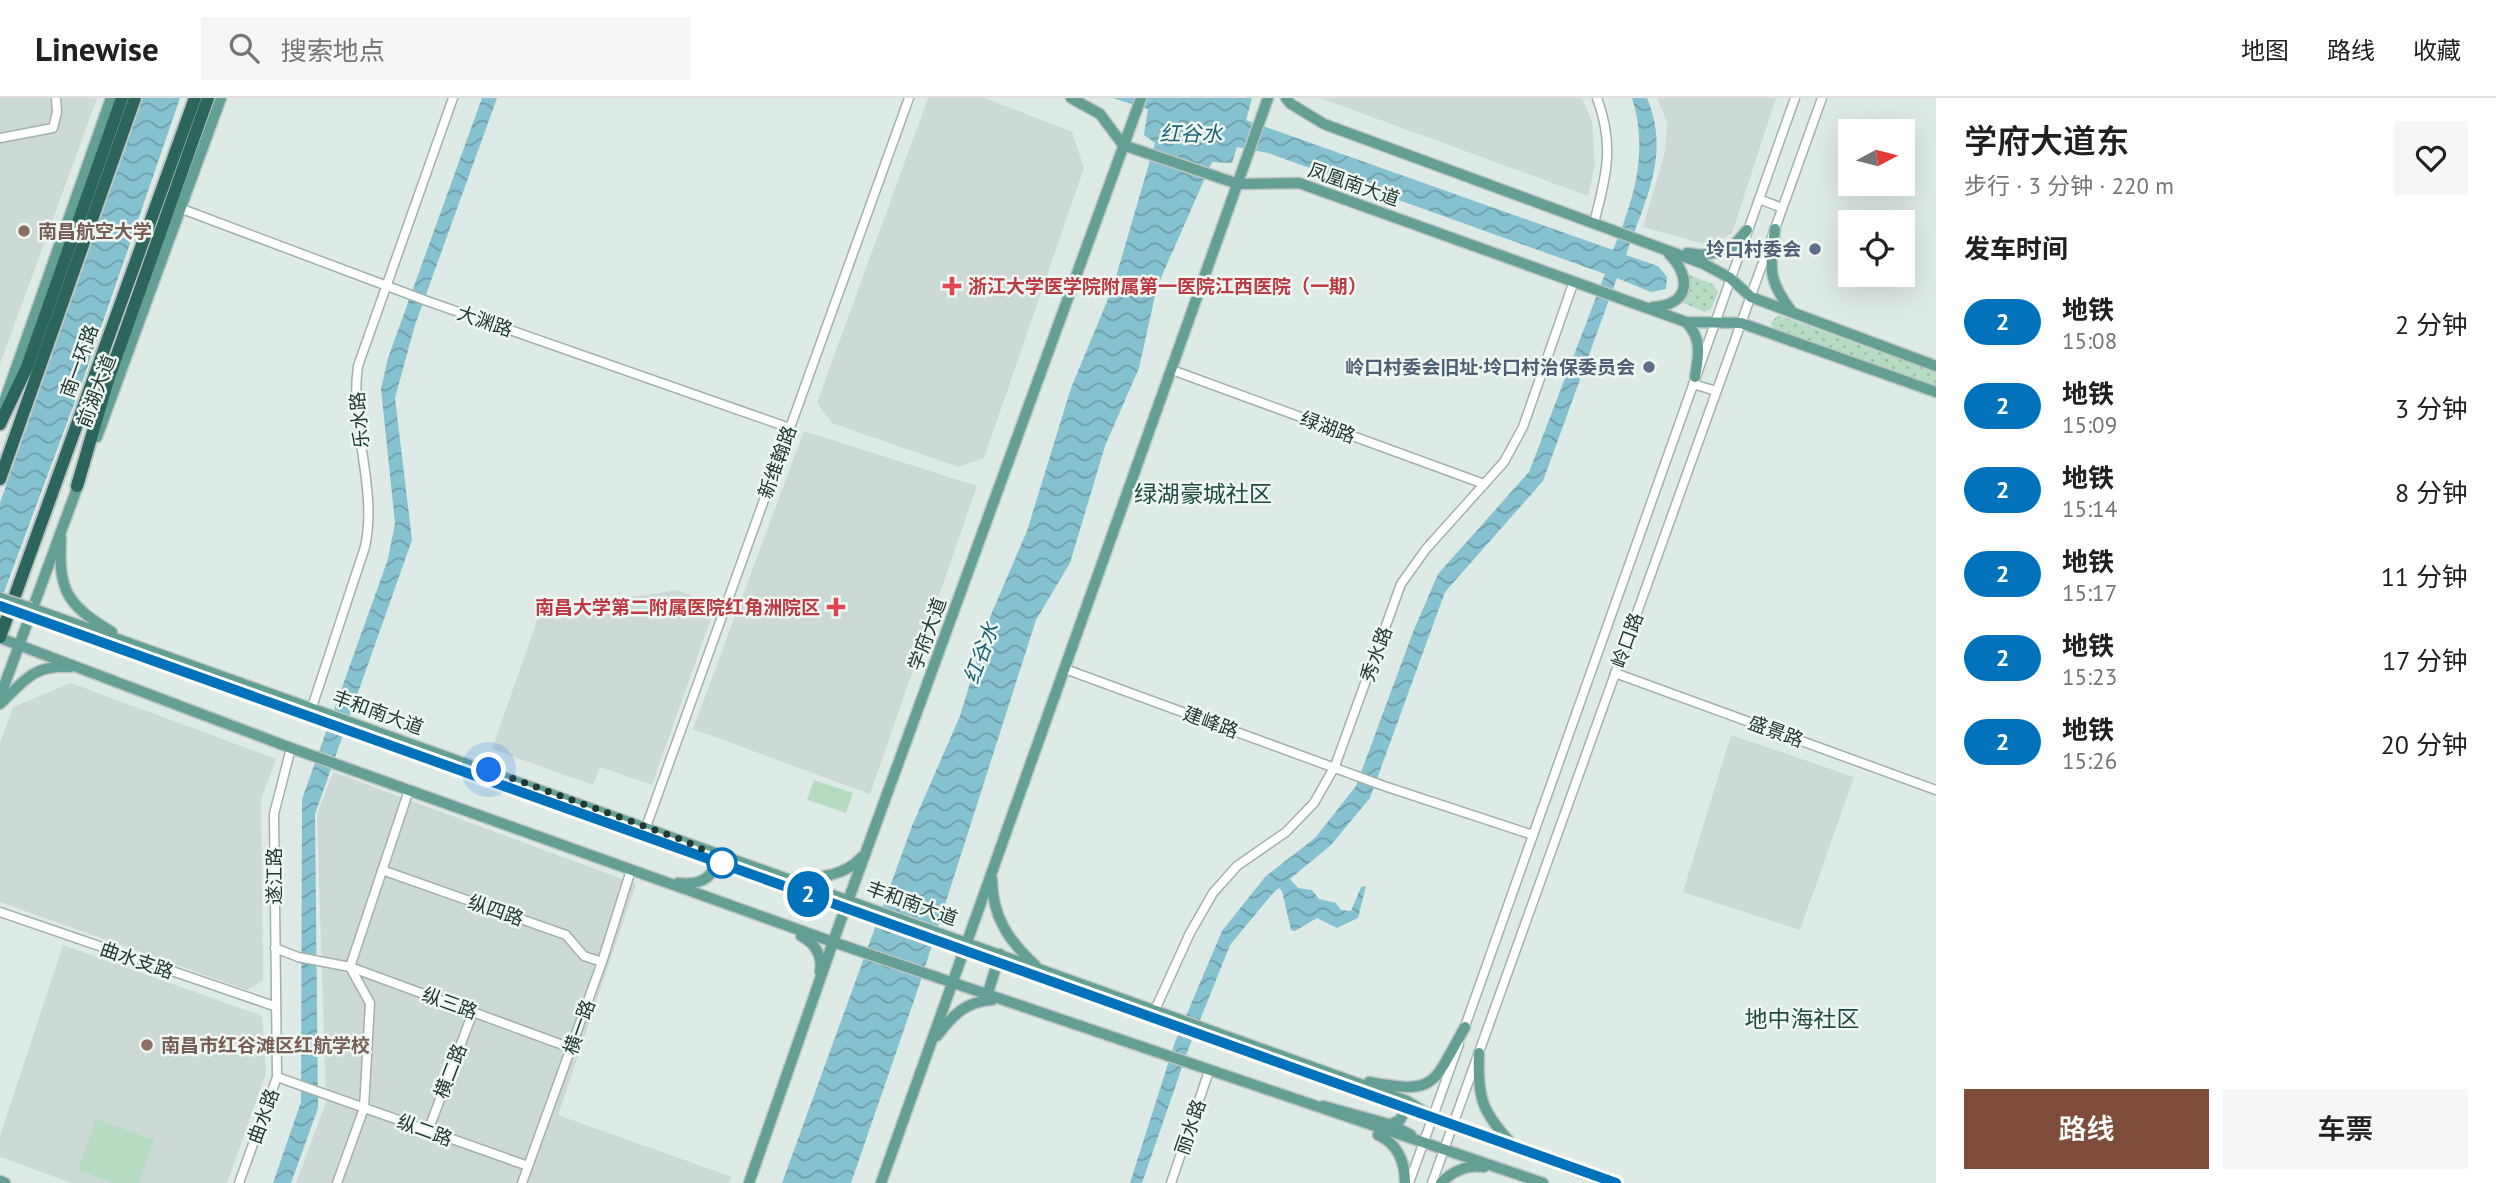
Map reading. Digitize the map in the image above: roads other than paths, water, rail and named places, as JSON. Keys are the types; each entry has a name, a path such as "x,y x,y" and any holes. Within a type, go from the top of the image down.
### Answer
{"highway":[{"path":"0,424 27,367 122,98"},
{"name":"南一环路","path":"0,478 135,98"},
{"name":"南一环路","path":"0,638 195,98"},
{"path":"77,486 108,380 208,98"}],"main road":[{"path":"0,414 111,98"},
{"name":"前湖大道","path":"0,697 221,98"},
{"path":"1071,98 1100,114 1123,145"},
{"name":"学府大道","path":"749,1183 833,943 1141,98"},
{"path":"881,1183 1268,98"},
{"path":"1286,98 1324,124 1704,264 1730,278 1751,297 1936,366"},
{"name":"凤凰南大道","path":"1123,145 1238,184 1299,183 1646,307"},
{"path":"1775,229 1770,264 1774,288 1792,313"},
{"path":"1665,250 1702,255 1730,250 1748,230"},
{"path":"1646,307 1667,306 1677,301 1683,292 1683,273 1679,264 1665,250"},
{"path":"1646,307 1686,322 1741,323 1936,392"},
{"path":"1686,322 1698,337 1699,351 1694,380"},
{"path":"61,528 61,586 84,615 127,642"},
{"name":"丰和南大道","path":"0,598 327,712 1181,1018 1407,1101 1433,1117 1609,1183"},
{"path":"0,638 292,748 833,943 1543,1183"},
{"path":"0,704 33,671 49,666 81,668"},
{"path":"664,882 702,882 716,869 717,859 713,854 680,839"},
{"path":"786,877 818,878 838,873 852,868 867,851"},
{"path":"992,872 994,907 1002,928 1014,946 1038,968"},
{"path":"776,922 812,942 821,966 817,989"},
{"path":"987,996 1000,954"},
{"path":"931,1045 952,1017 965,1007 980,1000 998,1000"},
{"path":"1339,1076 1409,1089 1430,1083 1437,1076 1465,1027"},
{"path":"1479,1053 1480,1100 1492,1123 1517,1148"},
{"path":"1366,1125 1392,1125 1400,1120 1404,1110 1400,1102 1377,1090"},
{"path":"1299,1102 1341,1108 1392,1125 1424,1142"},
{"path":"1330,1113 1392,1142 1400,1154 1407,1183"},
{"path":"1441,1183 1459,1169 1470,1166 1498,1168"},
{"path":"0,1181 5,1183"}],"street":[{"path":"0,138 53,128 57,111 56,98"},
{"name":"乐水路","path":"312,707 370,525 355,390 358,366 453,98"},
{"name":"新维翰路","path":"646,827 909,98"},
{"path":"1594,223 1609,164 1604,118 1597,98"},
{"name":"岭口路","path":"1407,1183 1433,1117 1795,98"},
{"name":"岭口路","path":"1432,1183 1822,98"},
{"path":"1759,199 1783,208"},
{"name":"大渊路","path":"182,209 409,294 790,428"},
{"name":"秀水路","path":"1155,1010 1190,933 1213,893 1237,866 1286,832 1305,813 1335,766 1401,584 1426,549 1504,462 1523,427 1574,282"},
{"name":"绿湖路","path":"1172,370 1484,484"},
{"path":"1694,380 1716,391"},
{"name":"建峰路","path":"1065,670 1532,835"},
{"name":"盛景路","path":"1615,673 1936,790"},
{"name":"遂江路","path":"274,1006 274,814 292,748"},
{"path":"337,1183 364,1108 370,1003 351,967 410,790"},
{"name":"纵四路","path":"382,870 566,935 584,956 602,962"},
{"name":"横一路","path":"522,1183 602,962 631,870"},
{"name":"曲水支路","path":"0,912 258,1003 274,1006"},
{"name":"纵三路","path":"275,948 298,957 351,967 571,1048"},
{"name":"曲水路","path":"239,1183 277,1077 274,1006"},
{"name":"横二路","path":"428,1130 473,1012"},
{"name":"丽水路","path":"1171,1183 1209,1071"},
{"name":"纵二路","path":"277,1077 528,1166"}],"water":[{"path":"142,98 180,98 84,377 0,603 0,503"},
{"path":"482,98 497,98 415,325 395,398 412,540 315,814 318,1108 291,1183 273,1183 301,1102 302,799 388,559 395,523 381,389 388,358"},
{"name":"红谷水","path":"1113,98 1252,98 1246,120 1613,250 1637,175 1639,137 1632,98 1647,98 1657,139 1656,158 1653,177 1626,255 1658,266 1667,277 1666,289 1651,292 1617,278 1543,481 1445,592 1370,798 1331,845 1290,879 1298,888 1312,890 1319,899 1336,903 1341,910 1351,911 1361,887 1366,886 1358,918 1337,928 1317,918 1295,931 1291,930 1282,891 1279,888 1273,893 1230,945 1188,1050 1142,1183 1130,1183 1175,1042 1222,931 1265,877 1315,838 1356,786 1413,632 1438,574 1529,472 1605,274 1268,153 1237,147 1232,163 1212,162 1157,287 1139,368 1105,446 1070,563 1036,620 919,986 851,1183 782,1183 912,826 960,716 990,617 1027,531 1071,388 1113,287 1155,143 1144,135 1148,109"}],"metro line":[{"name":"2","path":"0,606 1616,1183"}],"place":[{"name":"南昌航空大学","path":"24,231"},
{"name":"坽口村委会","path":"1815,249"},
{"name":"浙江大学医学院附属第一医院江西医院（一期）","path":"952,286"},
{"name":"岭口村委会旧址·坽口村治保委员会","path":"1649,367"},
{"name":"南昌大学第二附属医院红角洲院区","path":"836,607"},
{"name":"南昌市红谷滩区红航学校","path":"147,1045"}],"district":[{"name":"绿湖豪城社区","path":"1203,493"},
{"name":"地中海社区","path":"1802,1018"}]}
